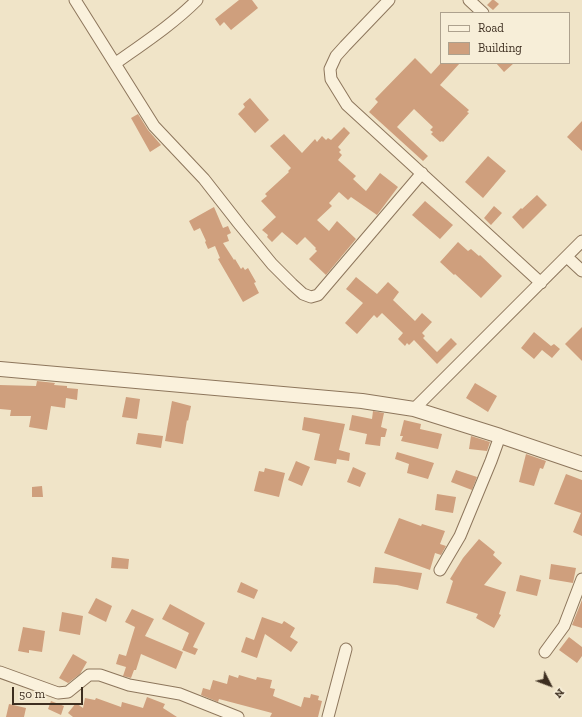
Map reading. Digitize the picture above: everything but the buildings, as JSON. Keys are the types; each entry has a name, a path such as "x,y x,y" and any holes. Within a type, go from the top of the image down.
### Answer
{"street":[{"path":"75,0 116,63 154,126 204,179 272,264 302,294 311,296 318,295 422,173"},
{"path":"116,63 158,33 197,0"},
{"path":"389,0 336,56 330,69 331,79 347,105 541,283"},
{"path":"469,0 482,12"},
{"path":"414,409 582,241"},
{"path":"567,257 582,271"},
{"path":"0,369 362,401 414,409 582,464"},
{"path":"440,570 460,536 500,436"},
{"path":"545,652 564,626 582,579"},
{"path":"328,717 346,649"},
{"path":"0,677 0,672 58,692 68,692 89,675 100,675 128,685 180,694 238,717"}]}
